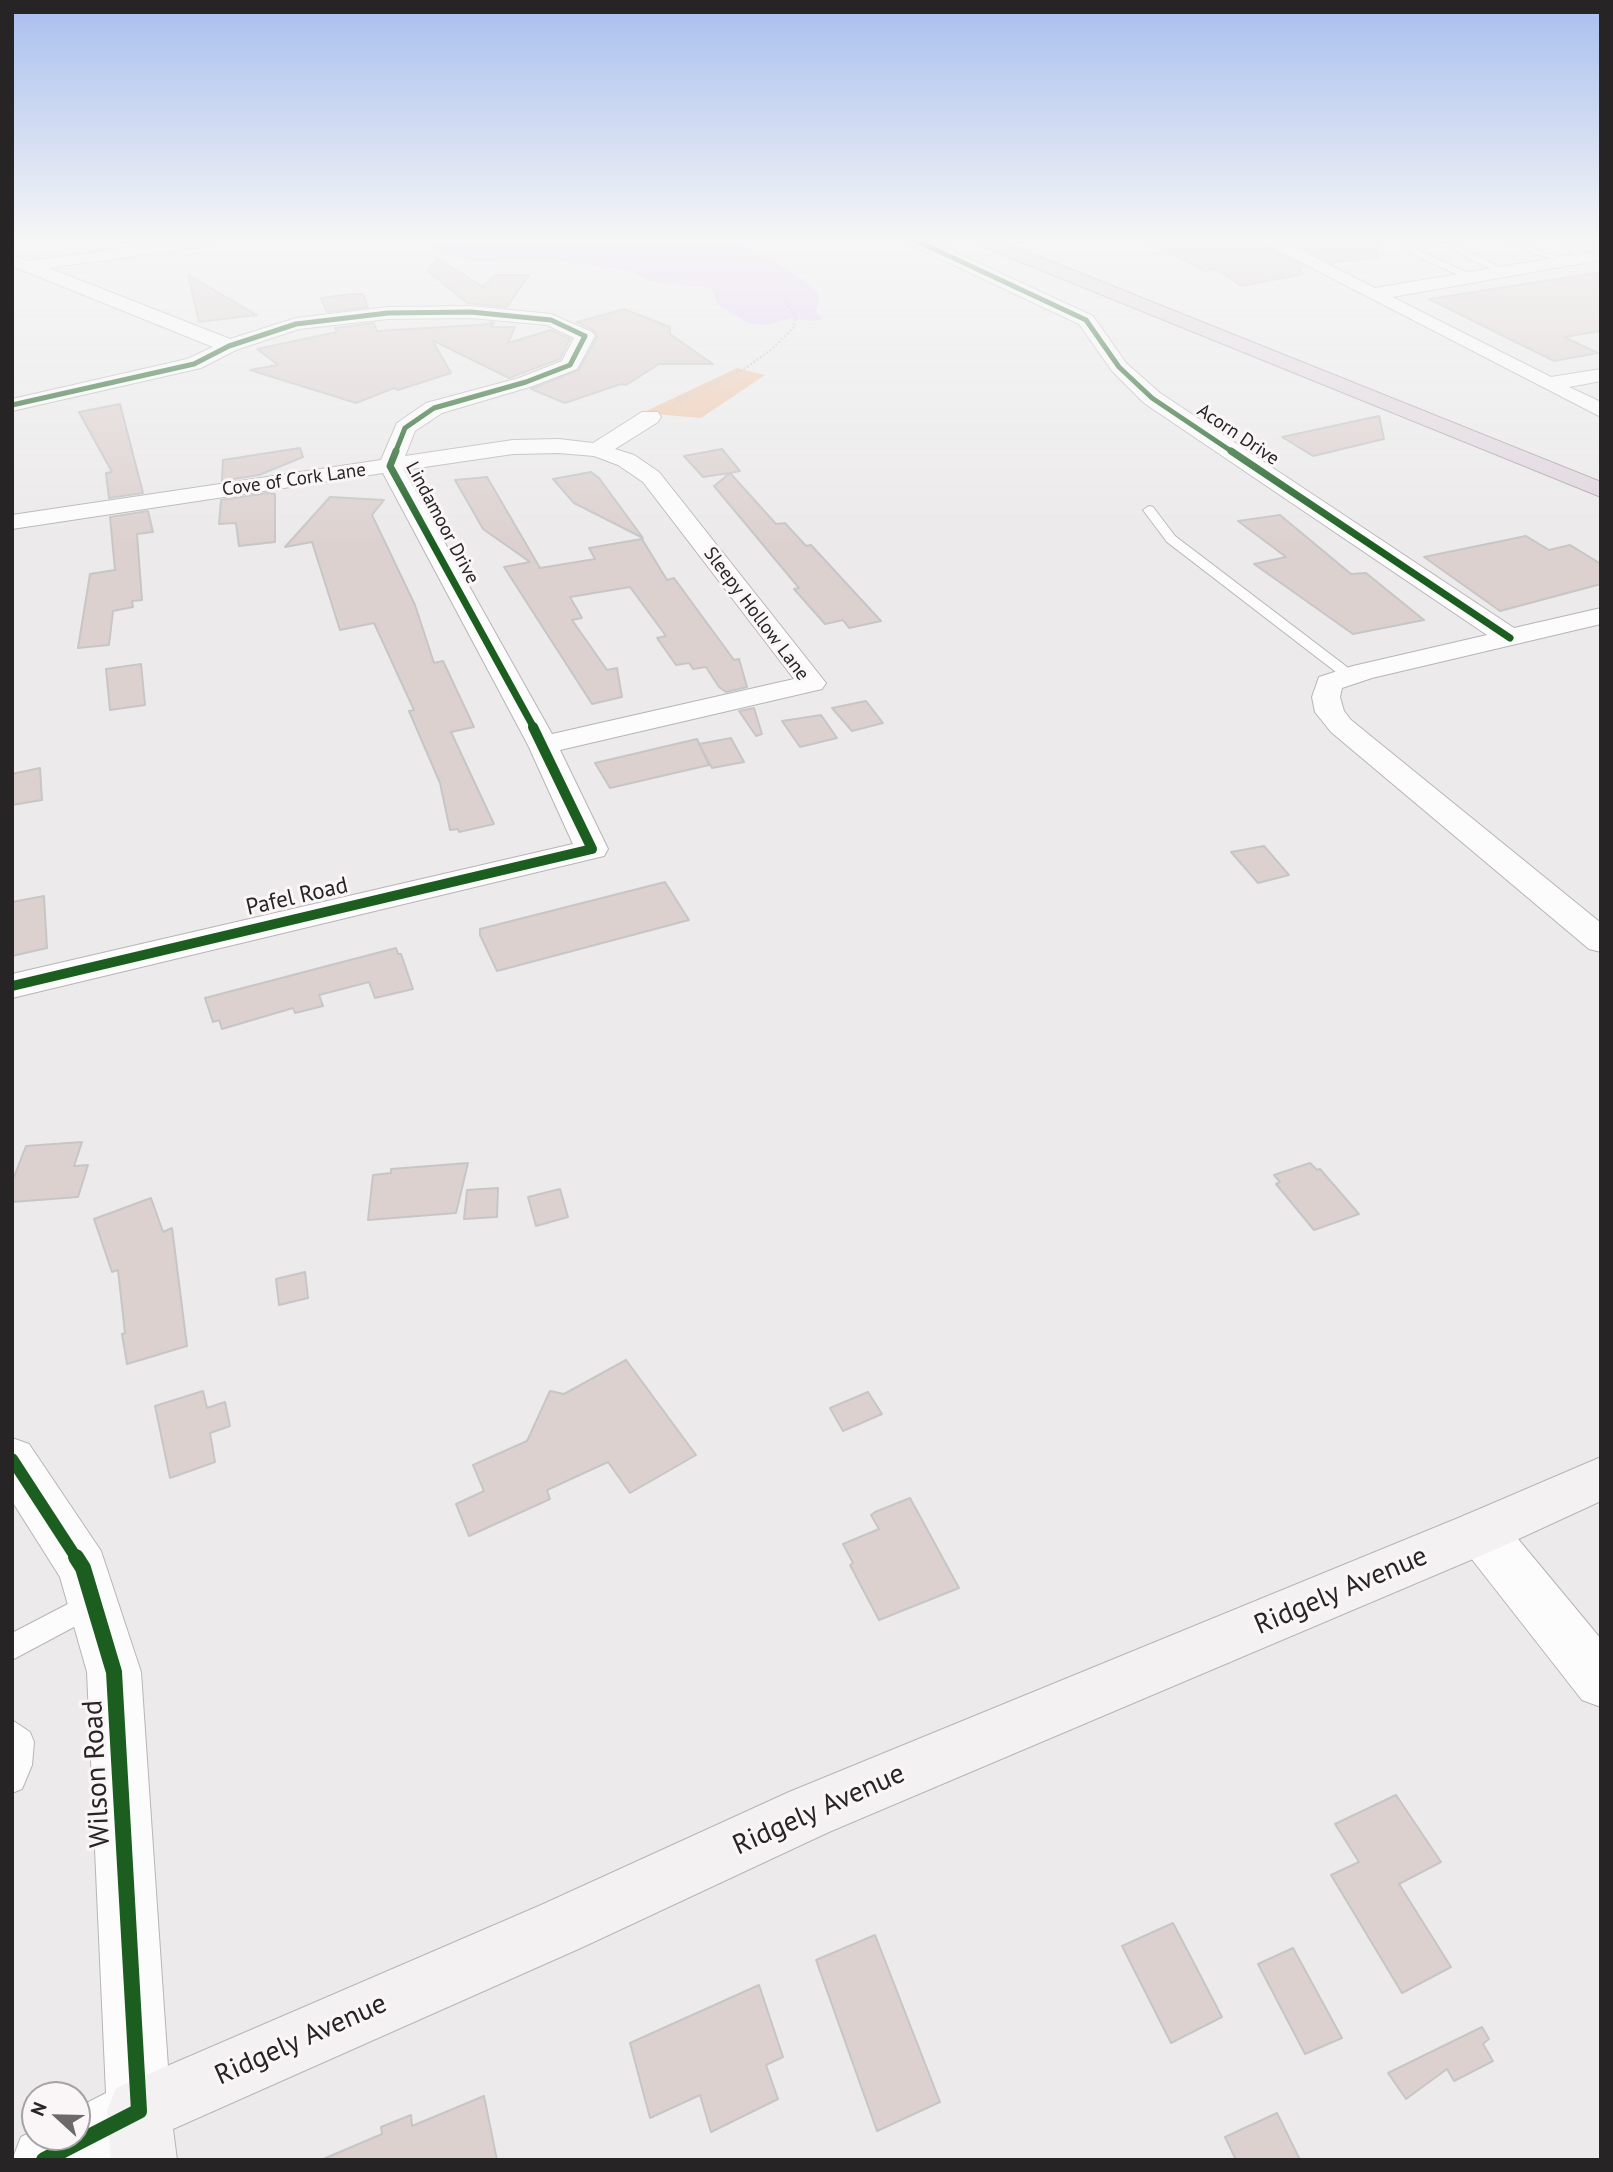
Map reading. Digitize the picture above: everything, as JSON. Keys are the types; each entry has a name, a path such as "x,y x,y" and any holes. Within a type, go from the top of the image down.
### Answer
{"highway":[{"path":"1236,342 1601,490"}],"main road":[{"name":"Ridgely Avenue","path":"142,2135 562,1926 809,1812 1481,1532 1601,1478"}],"street":[{"path":"220,342 229,346"},
{"name":"Lindamoor Drive","path":"12,405 194,364 240,342"},
{"name":"Lindamoor Drive","path":"581,342 569,365 526,382 434,408 405,428 390,466 543,745 592,849"},
{"name":"Acorn Drive","path":"1102,342 1119,367 1152,398 1510,638"},
{"path":"1468,342 1601,411"},
{"path":"1549,384 1601,375"},
{"path":"597,450 650,417"},
{"name":"Cove of Cork Lane","path":"12,522 513,447 559,446 597,450"},
{"name":"Sleepy Hollow Lane","path":"543,745 811,683 651,477 626,460 597,450"},
{"path":"1601,616 1350,676 1329,683 1326,697 1330,712 1341,726 1601,941"},
{"name":"Pafel Road","path":"12,986 592,849"},
{"name":"Wilson Road","path":"12,1459 83,1568 114,1672 142,2135"},
{"path":"1481,1532 1601,1681"},
{"name":"Ridgely Avenue","path":"44,2160 142,2135"}],"lane":[{"path":"1149,510 1171,539 1350,676"},
{"path":"13,1644 93,1603"},
{"path":"12,1734 20,1742 18,1765 12,1779"}],"path":[{"path":"650,417 747,367 779,342"}],"shaded area":[{"path":"737,368 765,375 701,418 642,413"}],"building":[{"path":"288,342 433,342 451,373 398,390 394,388 356,403 250,370 278,365 257,349"},
{"path":"437,342 568,342 560,359 509,378"},
{"path":"594,342 682,342 713,364 659,364 626,385 621,384 565,403 531,389 579,370"},
{"path":"1516,342 1575,342 1598,353 1554,361"},
{"path":"120,404 143,493 109,498 106,473 112,472 79,412"},
{"path":"1379,416 1384,439 1313,456 1282,437"},
{"path":"300,448 303,457 259,475 222,481 223,460"},
{"path":"722,449 740,471 703,477 684,456"},
{"path":"591,472 599,478 643,538 574,503 553,479"},
{"path":"730,473 776,524 785,523 806,546 811,545 881,621 849,628 843,620 825,624 794,589 799,588 714,486"},
{"path":"487,477 540,568 595,559 589,548 642,539 667,580 674,578 734,660 739,659 747,687 726,692 719,687 706,667 693,669 689,663 676,665 657,638 666,636 630,587 570,597 582,618 572,620 607,670 617,668 622,697 592,704 504,567 530,562 483,529 455,480"},
{"path":"275,494 275,542 239,546 236,523 219,524 221,500"},
{"path":"330,497 384,500 372,515 415,605 434,663 443,661 474,727 451,732 494,824 459,832 458,829 450,830 440,783 409,711 414,710 374,623 340,630 312,542 285,547"},
{"path":"148,511 153,532 137,534 142,600 132,601 133,607 113,611 109,645 78,648 90,574 115,570 110,517"},
{"path":"1280,515 1351,574 1366,573 1424,620 1353,634 1254,564 1286,557 1238,521"},
{"path":"1526,536 1549,550 1570,545 1601,564 1601,584 1500,611 1424,557"},
{"path":"141,664 145,705 110,710 106,669"},
{"path":"866,701 883,723 852,731 832,708"},
{"path":"754,708 762,734 756,736 739,711"},
{"path":"821,715 837,738 800,747 782,721"},
{"path":"731,738 744,762 712,768 699,744"},
{"path":"697,739 709,765 610,788 595,763"},
{"path":"40,768 42,800 12,805 12,774"},
{"path":"1264,846 1289,875 1258,883 1231,852"},
{"path":"665,882 689,920 497,971 480,935 480,929"},
{"path":"44,896 47,948 12,956 12,902"},
{"path":"396,948 398,954 401,954 413,989 375,998 369,982 319,995 323,1006 295,1013 293,1008 222,1029 219,1020 213,1022 205,998"},
{"path":"82,1142 74,1166 88,1165 78,1197 12,1202 12,1182 26,1146"},
{"path":"468,1163 456,1213 368,1220 373,1175 391,1173 391,1169"},
{"path":"1310,1163 1317,1170 1320,1169 1359,1214 1314,1230 1276,1184 1280,1182 1274,1175"},
{"path":"498,1188 497,1217 464,1219 467,1190"},
{"path":"560,1189 568,1217 536,1226 528,1197"},
{"path":"151,1198 163,1232 172,1228 187,1346 127,1364 122,1334 125,1333 118,1270 112,1272 94,1219"},
{"path":"305,1272 308,1298 279,1305 276,1279"},
{"path":"626,1360 696,1455 630,1493 608,1462 547,1490 550,1499 469,1536 456,1504 484,1491 473,1465 527,1441 550,1391 564,1394"},
{"path":"203,1391 207,1408 225,1402 230,1426 210,1433 215,1462 170,1478 155,1406"},
{"path":"868,1392 882,1414 843,1431 830,1408"},
{"path":"910,1498 959,1588 879,1620 850,1565 853,1563 843,1544 879,1529 871,1515 875,1512"},
{"path":"1396,1795 1441,1862 1399,1884 1451,1967 1402,1993 1331,1875 1359,1862 1335,1824"},
{"path":"1173,1923 1222,2017 1171,2043 1122,1946"},
{"path":"875,1935 940,2102 877,2131 816,1960"},
{"path":"1293,1948 1342,2038 1305,2054 1258,1964"},
{"path":"759,1985 783,2057 766,2065 778,2099 711,2132 700,2095 650,2118 630,2043"},
{"path":"1482,2027 1489,2039 1483,2044 1493,2061 1454,2081 1447,2069 1406,2099 1388,2073"},
{"path":"484,2096 497,2160 321,2160 382,2134 381,2127 411,2115 412,2126"},
{"path":"1277,2113 1300,2160 1236,2160 1225,2137"}],"cycle path":[{"path":"12,405 194,364 240,342"},
{"path":"12,986 592,849 543,745 390,466 405,428 434,408 526,382 570,365 582,342"},
{"path":"1102,342 1119,367 1152,398 1510,638"},
{"path":"12,1459 83,1568 114,1672 139,2111 44,2160"}]}
